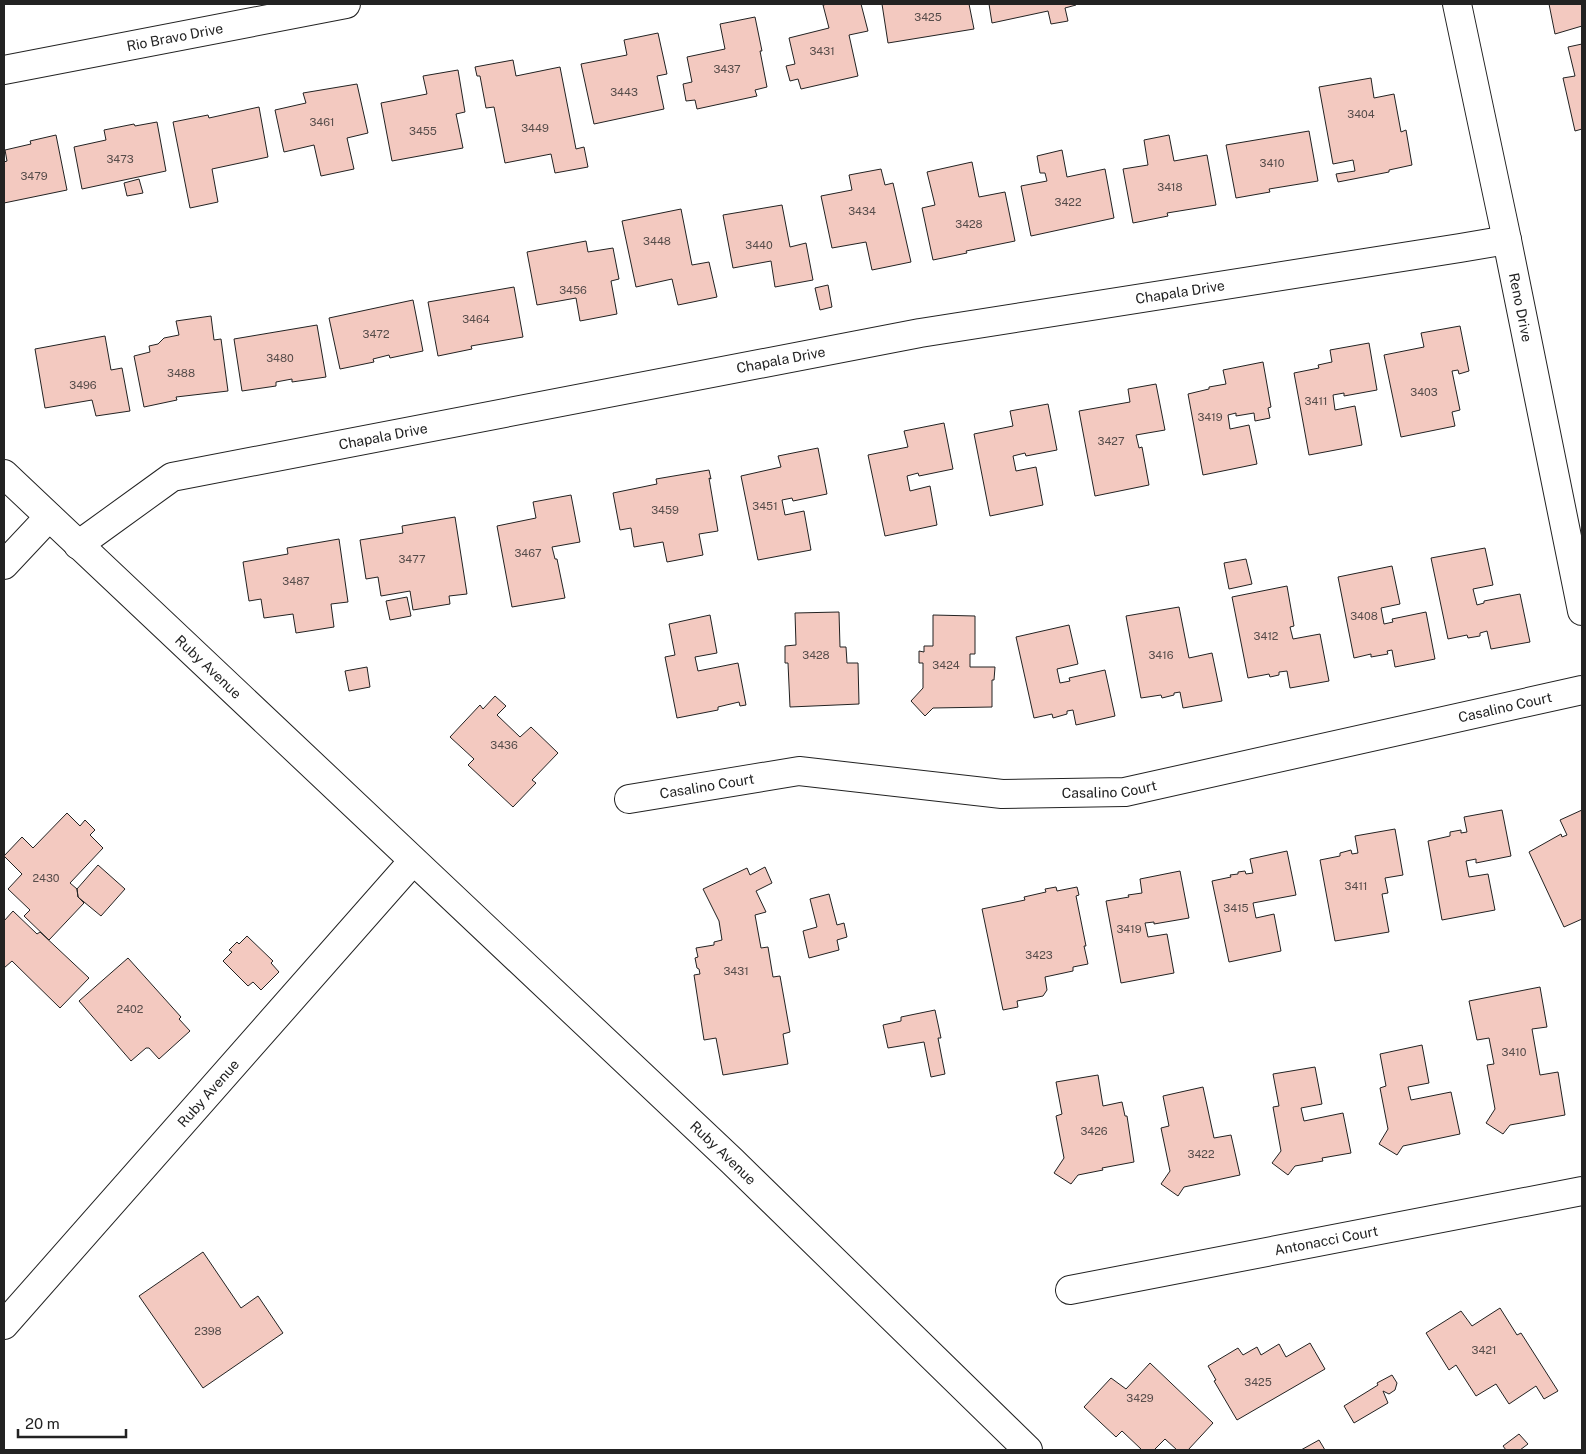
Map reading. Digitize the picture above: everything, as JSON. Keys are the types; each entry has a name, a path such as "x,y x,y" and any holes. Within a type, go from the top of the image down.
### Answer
{"street":[{"name":"Rio Bravo Drive","path":"4,70 346,4"},
{"name":"Reno Drive","path":"1457,4 1582,611"},
{"name":"Chapala Drive","path":"78,545 172,477 920,333 1507,240"},
{"name":"Ruby Avenue","path":"4,474 732,1161 1028,1450"},
{"path":"4,566 49,517"},
{"name":"Casalino Court","path":"629,799 799,771 1002,794 1125,792 1582,690"},
{"name":"Ruby Avenue","path":"4,1325 413,861"},
{"name":"Antonacci Court","path":"1070,1290 1582,1191"}],"building":[{"path":"861,4 868,31 849,35 858,76 801,89 798,79 790,81 786,66 795,64 789,38 829,28 823,5"},
{"path":"882,4 969,4 974,29 888,43"},
{"path":"989,4 1076,5 1065,8 1068,21 1051,24 1048,11 992,23"},
{"path":"1549,4 1582,4 1582,26 1555,34"},
{"path":"755,17 767,87 755,90 757,96 697,109 695,100 686,101 683,84 692,82 687,57 725,49 720,24"},
{"path":"658,33 667,74 657,76 664,109 594,124 581,64 627,55 624,40"},
{"path":"1582,44 1582,129 1575,131 1563,78 1575,76 1568,47"},
{"path":"513,60 516,76 560,67 576,149 584,147 588,167 555,173 551,154 505,163 494,107 486,108 480,76 477,76 475,67"},
{"path":"458,70 465,112 456,114 463,148 392,161 381,103 427,94 423,76"},
{"path":"1371,78 1374,98 1394,94 1401,132 1406,130 1412,165 1389,170 1389,172 1338,182 1336,174 1355,171 1353,160 1333,164 1319,87"},
{"path":"357,84 368,133 347,138 354,169 321,176 314,145 284,152 275,110 306,103 303,93"},
{"path":"259,107 268,157 212,169 218,202 190,208 173,122 208,115 209,118"},
{"path":"157,122 166,171 82,189 74,147 106,140 104,130"},
{"path":"1309,131 1318,181 1269,189 1270,192 1236,198 1226,145"},
{"path":"56,135 67,190 4,203 4,162 7,161 5,150 31,144 30,141"},
{"path":"1169,135 1174,161 1207,155 1216,205 1167,213 1168,216 1133,223 1123,169 1148,165 1144,140"},
{"path":"1062,150 1067,177 1105,169 1114,218 1031,236 1021,186 1047,181 1045,173 1040,173 1037,156"},
{"path":"972,162 979,197 1005,192 1015,241 933,260 922,208 935,205 927,172"},
{"path":"881,169 885,185 893,183 911,262 872,270 866,242 832,248 821,196 852,190 849,175"},
{"path":"139,179 143,193 127,196 124,183"},
{"path":"782,205 790,247 806,243 813,280 775,287 771,261 733,268 723,215"},
{"path":"681,209 692,265 709,262 717,297 678,305 672,279 636,287 622,221"},
{"path":"586,241 588,252 613,248 619,279 611,281 617,314 580,321 576,298 537,305 527,252"},
{"path":"828,285 832,307 820,310 815,288"},
{"path":"514,287 523,337 471,346 472,349 438,356 428,302"},
{"path":"413,300 423,351 390,358 389,355 373,359 374,362 340,369 329,318"},
{"path":"211,316 214,340 221,339 228,391 176,397 177,400 144,407 134,356 150,352 149,346 158,344 164,338 179,335 176,321"},
{"path":"317,325 326,377 292,382 292,379 276,382 276,386 242,391 234,339"},
{"path":"1460,326 1469,371 1459,374 1458,370 1452,371 1460,410 1452,412 1455,426 1401,437 1384,355 1424,347 1421,333"},
{"path":"105,336 111,370 122,368 130,411 96,416 92,400 45,408 35,349"},
{"path":"1369,343 1377,390 1344,396 1344,393 1333,395 1335,410 1355,406 1362,445 1309,455 1294,373 1319,368 1318,365 1332,362 1330,350"},
{"path":"1263,362 1271,407 1268,408 1270,418 1255,421 1254,413 1236,416 1236,413 1228,415 1230,429 1249,425 1257,464 1203,475 1188,394 1226,384 1223,370"},
{"path":"1156,384 1165,430 1136,435 1139,448 1142,447 1149,485 1095,496 1079,411 1130,402 1128,389"},
{"path":"1048,404 1057,450 1026,456 1025,453 1013,456 1016,471 1036,467 1043,505 990,516 974,434 1013,426 1010,411"},
{"path":"944,423 953,469 919,476 918,473 907,476 910,491 930,486 937,525 885,536 868,455 908,447 904,431"},
{"path":"818,448 827,494 793,501 792,498 782,500 785,515 804,511 811,550 758,560 741,476 781,467 778,456"},
{"path":"709,470 718,531 699,534 703,555 667,562 663,542 634,547 631,528 620,530 613,493 657,484 656,479"},
{"path":"571,495 580,542 552,547 555,559 557,559 565,598 512,607 497,526 536,518 533,502"},
{"path":"455,517 467,594 449,596 450,604 413,610 410,591 381,596 378,577 366,579 360,540 403,533 402,526"},
{"path":"339,539 348,602 331,604 334,627 296,633 293,614 264,618 261,599 249,601 243,562 288,554 287,548"},
{"path":"1485,548 1493,585 1473,589 1477,605 1484,603 1484,601 1520,594 1530,642 1491,649 1487,631 1480,633 1480,636 1468,638 1467,635 1448,639 1431,558"},
{"path":"1246,559 1252,584 1229,589 1224,563"},
{"path":"1392,566 1400,604 1381,608 1384,624 1393,622 1392,619 1426,612 1435,659 1395,667 1392,650 1387,651 1388,654 1371,657 1371,654 1354,658 1338,577"},
{"path":"1287,586 1294,626 1290,627 1293,639 1320,634 1329,681 1290,688 1287,671 1279,672 1279,675 1270,677 1269,674 1248,678 1232,597"},
{"path":"407,597 411,616 390,620 386,601"},
{"path":"1179,607 1189,658 1212,653 1222,701 1183,708 1180,692 1162,698 1161,695 1141,698 1126,616"},
{"path":"839,612 840,647 846,647 847,663 858,663 859,704 790,707 788,663 785,663 785,646 796,645 795,613"},
{"path":"710,615 717,653 695,657 698,671 738,663 746,705 740,706 739,702 718,707 718,710 677,718 665,657 675,655 669,624"},
{"path":"933,615 975,616 975,654 970,654 970,667 995,667 994,680 992,680 992,707 933,708 925,716 911,701 923,688 923,663 919,663 919,651 924,652 924,646 933,646"},
{"path":"1069,625 1078,664 1057,669 1060,683 1070,681 1069,678 1105,670 1115,716 1076,725 1073,710 1053,718 1052,714 1034,718 1016,637"},
{"path":"367,667 370,687 349,691 345,671"},
{"path":"495,696 506,706 497,715 520,737 531,727 558,753 532,780 536,783 513,807 468,765 474,759 450,737 480,705 483,709"},
{"path":"1502,810 1511,856 1476,863 1476,859 1466,861 1469,877 1488,874 1495,910 1442,920 1428,841 1450,836 1450,832 1461,830 1461,833 1467,832 1464,817"},
{"path":"1582,810 1582,919 1564,927 1529,852 1561,834 1562,837 1567,835 1560,820"},
{"path":"67,813 80,826 85,820 95,830 90,835 103,848 70,883 77,889 78,897 84,903 49,940 24,916 30,910 8,889 22,874 4,856 22,837 33,848"},
{"path":"1395,829 1403,875 1385,878 1388,893 1382,894 1389,932 1335,941 1320,860 1340,856 1340,853 1351,850 1352,854 1358,853 1355,836"},
{"path":"1287,851 1296,895 1253,903 1256,918 1274,914 1281,951 1229,962 1212,881 1231,877 1230,875 1238,874 1238,872 1253,873 1250,859"},
{"path":"98,865 125,889 101,916 78,897 77,889"},
{"path":"765,867 772,883 756,891 766,912 755,915 761,948 768,947 773,977 780,976 790,1032 783,1034 788,1064 723,1075 716,1038 704,1040 694,975 700,974 695,958 698,957 696,948 714,945 714,942 722,940 719,921 703,889 747,868 750,875"},
{"path":"1180,871 1189,918 1154,924 1154,922 1145,923 1148,937 1167,934 1174,973 1121,983 1106,901 1142,893 1140,879"},
{"path":"1056,887 1057,891 1077,887 1079,895 1076,896 1088,964 1073,967 1073,971 1045,977 1047,990 1043,996 1017,1001 1018,1007 1003,1010 982,909 1025,900 1024,897 1046,892 1045,889"},
{"path":"829,894 837,925 844,923 847,937 837,940 839,950 809,958 803,931 817,927 810,899"},
{"path":"13,911 37,934 40,932 89,978 60,1008 12,961 4,968 4,921"},
{"path":"247,936 273,961 271,963 279,972 261,990 253,982 248,986 223,961 232,952 229,950"},
{"path":"128,958 181,1017 179,1019 190,1031 159,1059 149,1048 146,1048 131,1061 79,1001"},
{"path":"1540,987 1547,1027 1532,1029 1540,1075 1558,1072 1565,1115 1510,1125 1503,1134 1486,1123 1495,1109 1487,1065 1494,1064 1489,1038 1477,1040 1469,1001"},
{"path":"935,1010 941,1038 938,1038 945,1074 931,1077 924,1042 888,1048 883,1025 901,1021 901,1017"},
{"path":"1422,1045 1429,1083 1408,1087 1411,1100 1451,1092 1460,1134 1403,1146 1397,1155 1379,1144 1388,1129 1380,1088 1386,1086 1380,1054"},
{"path":"1315,1067 1322,1104 1301,1108 1304,1121 1343,1113 1351,1153 1322,1158 1323,1161 1295,1166 1288,1175 1272,1163 1281,1151 1273,1107 1279,1106 1273,1074"},
{"path":"1098,1075 1103,1106 1122,1102 1125,1116 1127,1116 1134,1162 1078,1175 1071,1184 1054,1173 1064,1158 1056,1116 1062,1114 1056,1082"},
{"path":"1203,1087 1214,1138 1231,1135 1240,1175 1184,1187 1178,1196 1161,1184 1170,1171 1161,1128 1169,1126 1163,1096"},
{"path":"203,1252 241,1308 258,1296 283,1333 203,1388 139,1296"},
{"path":"1500,1308 1517,1335 1521,1333 1558,1391 1544,1399 1536,1386 1509,1404 1496,1384 1476,1396 1456,1365 1449,1370 1426,1333 1461,1311 1472,1326"},
{"path":"1310,1343 1325,1369 1237,1420 1214,1381 1216,1380 1208,1366 1238,1348 1243,1355 1257,1347 1261,1355 1279,1344 1286,1357"},
{"path":"1150,1363 1213,1423 1188,1450 1177,1450 1165,1439 1154,1450 1142,1450 1122,1431 1116,1437 1084,1407 1111,1378 1126,1389"},
{"path":"1392,1375 1397,1383 1395,1390 1389,1394 1383,1391 1388,1403 1354,1423 1344,1406"},
{"path":"1519,1434 1528,1444 1520,1450 1506,1450 1503,1446"},
{"path":"1319,1440 1325,1450 1301,1450"}]}
